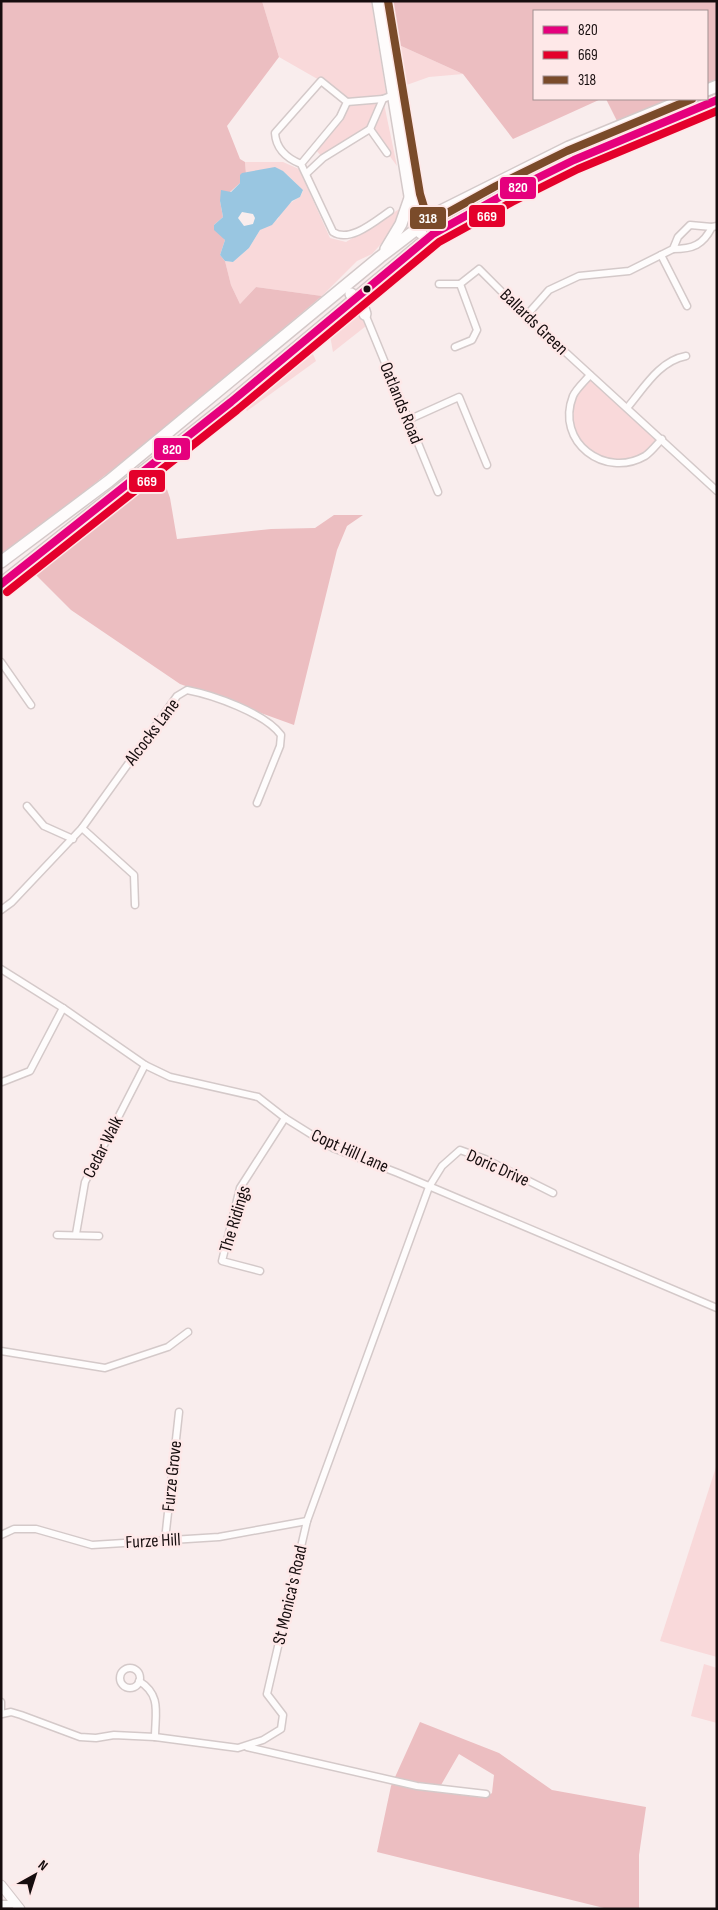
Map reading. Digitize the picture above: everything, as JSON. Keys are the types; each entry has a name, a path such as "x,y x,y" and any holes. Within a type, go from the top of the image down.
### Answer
{"highway":[{"path":"378,1 388,97 410,196 423,242"},
{"path":"1,562 109,482 380,258 439,212 569,147 684,100"},
{"path":"1,584 231,402 433,234 507,192 574,160 717,100"},
{"path":"410,196 423,211 439,212"},
{"path":"380,258 398,229 410,196"},
{"path":"418,227 425,233 433,234"},
{"path":"340,292 356,297 363,306 365,314"},
{"path":"336,314 357,309 365,314"}],"main road":[{"path":"1,1885 18,1906"}],"street":[{"path":"388,97 347,102 321,81 275,133 276,140 286,158 301,164 307,173 333,232 340,237 369,225 390,211"},
{"path":"307,173 323,158 370,129 388,97"},
{"path":"301,164 340,117 347,102"},
{"path":"370,129 387,153"},
{"path":"315,149 323,158"},
{"path":"526,316 549,290 579,276 629,271 673,249 695,246 706,240 714,227 690,225 678,237 673,249"},
{"path":"661,255 687,306"},
{"name":"Ballards Green","path":"460,284 479,269 526,316 717,491"},
{"path":"439,284 460,284 477,330 472,340 455,347"},
{"name":"Oatlands Road","path":"365,314 438,492"},
{"path":"627,408 665,365 672,359 686,356"},
{"path":"590,375 573,396 570,417 575,441 596,459 622,463 646,455 662,439"},
{"path":"408,420 459,396 487,465"},
{"path":"1,662 31,705"},
{"name":"Alcocks Lane","path":"1,910 12,902 73,839 178,696 187,690 208,696 261,717 281,735 280,746 257,804"},
{"path":"27,806 44,826 73,839"},
{"path":"82,828 134,875 135,906"},
{"name":"Copt Hill Lane","path":"1,969 145,1065 170,1077 258,1097 285,1118 333,1148 717,1308"},
{"path":"2,1082 30,1071 62,1008"},
{"name":"Cedar Walk","path":"76,1234 85,1182 145,1065"},
{"name":"The Ridings","path":"260,1271 222,1261 240,1188 285,1118"},
{"name":"Doric Drive","path":"429,1187 442,1166 460,1150 485,1159 554,1193"},
{"name":"St Monica's Road","path":"2,1714 11,1712 80,1737 96,1738 114,1735 155,1737 238,1748 247,1747 281,1729 283,1716 267,1694 307,1521 429,1187"},
{"path":"57,1235 100,1236"},
{"path":"1,1351 105,1368 168,1347 188,1332"},
{"name":"Furze Grove","path":"165,1540 179,1412"},
{"name":"Furze Hill","path":"1,1535 14,1529 36,1530 92,1544 219,1537 307,1521"},
{"path":"139,1681 154,1694 156,1701 155,1737"},
{"path":"1,1702 2,1714"},
{"path":"247,1747 417,1786 486,1794"},
{"path":"1,1904 18,1906"}],"shaded area":[{"path":"1,1 262,1 279,57 227,126 240,159 245,162 246,174 240,183 220,201 223,217 214,225 225,240 220,255 225,261 231,285 240,304 256,287 322,296 145,444 1,557"},
{"path":"262,1 371,1 386,93 383,99 397,166 370,129 323,158 315,149 347,102 321,81 279,57"},
{"path":"388,1 717,1 717,80 708,84 708,10 533,10 533,100 599,100 513,139 463,74 399,45 390,30"},
{"path":"390,30 399,45 463,74 429,77 401,87"},
{"path":"606,100 669,100 617,121"},
{"path":"245,162 283,162 299,169 330,238 346,242 401,208 395,228 372,254 357,261 322,296 256,287 240,304 231,285 225,261 233,262 249,248 260,230 278,219 284,209 300,197 303,191 278,169 266,169 246,174"},
{"path":"357,315 361,317 366,326 333,352 329,330 334,325"},
{"path":"301,347 313,354 316,361 247,411 242,404 244,395"},
{"path":"590,375 662,439 645,456 630,462 614,463 600,459 587,452 577,441 571,428 569,413 574,393"},
{"path":"163,478 170,498 177,539 271,529 315,528 334,515 363,515 347,526 337,550 294,725 180,684 71,610 30,569 75,531 151,482"},
{"path":"717,1464 717,1657 660,1641"},
{"path":"704,1664 717,1668 717,1723 691,1716"},
{"path":"420,1722 499,1753 552,1790 646,1807 639,1855 639,1909 608,1909 377,1852 391,1786","holes":["459,1754 494,1775 492,1793 485,1798 437,1792"]}],"water":[{"path":"275,167 283,171 303,190 300,197 292,201 272,225 260,230 249,248 233,262 225,261 220,255 225,240 214,230 214,225 223,217 220,201 221,190 231,192 240,183 240,175 242,173","holes":["242,212 253,214 255,218 253,224 244,226 238,218"]}],"transit line":[{"name":"318","path":"388,1 420,194 429,223 496,186 567,151 690,100"},
{"name":"820","path":"1,584 231,402 433,234 507,193 574,160 717,100"},
{"name":"669","path":"7,592 237,410 439,242 578,169 717,111"}]}
